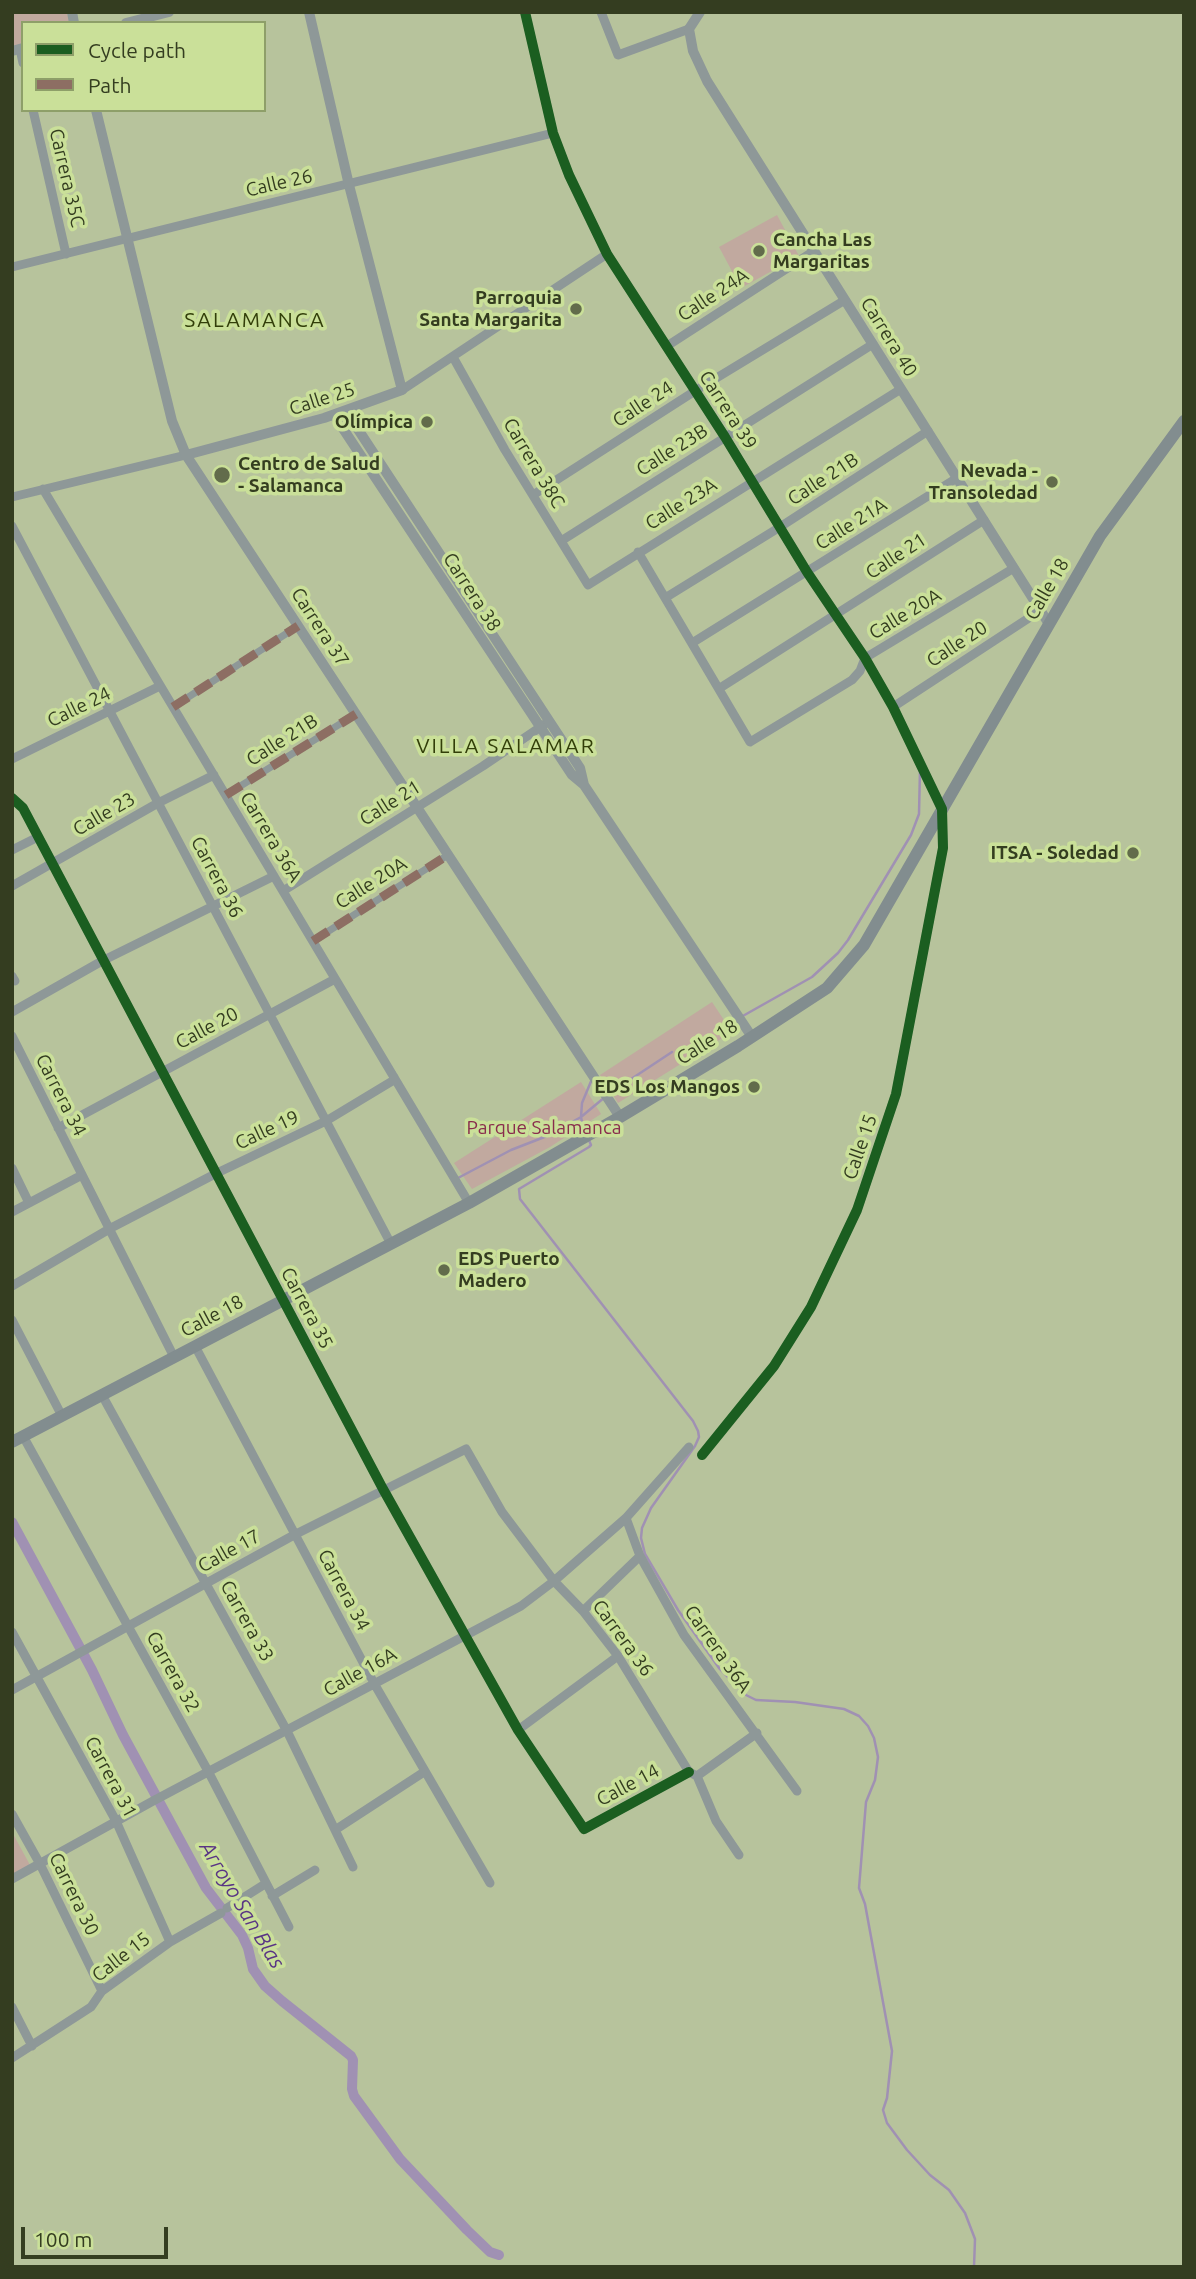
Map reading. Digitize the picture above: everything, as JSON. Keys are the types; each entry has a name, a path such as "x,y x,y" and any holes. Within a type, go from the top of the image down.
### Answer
{"main road":[{"name":"Calle 18","path":"18,1439 469,1203 620,1117 827,988 864,945 1100,536 1184,421"}],"street":[{"path":"134,21 170,12"},
{"path":"309,12 349,185 402,390"},
{"name":"Carrera 39","path":"525,12 553,133 569,175 607,254 725,437 807,572 865,658 893,707 942,809"},
{"path":"601,12 618,55 689,29 700,12"},
{"name":"Carrera 40","path":"689,29 693,51 707,81 1049,624"},
{"name":"Carrera 35C","path":"33,112 66,254"},
{"name":"Carrera 37","path":"96,112 172,421 186,455 620,1117"},
{"name":"Calle 26","path":"13,264 66,254 553,133"},
{"name":"Calle 24A","path":"667,346 814,251"},
{"name":"Calle 25","path":"12,497 186,455 334,415 402,390 607,254"},
{"name":"Calle 24","path":"533,495 695,391 845,300"},
{"name":"Calle 23B","path":"561,541 873,344"},
{"name":"Carrera 38C","path":"453,357 588,585"},
{"name":"Calle 23A","path":"588,585 901,389"},
{"name":"Carrera 38","path":"345,411 424,542"},
{"name":"Carrera 38","path":"334,415 424,542 545,724 572,775 584,785 752,1037"},
{"name":"Calle 21B","path":"665,598 928,432"},
{"name":"Calle 21A","path":"692,643 957,478"},
{"name":"Carrera 36A","path":"43,489 469,1203"},
{"name":"Calle 21","path":"720,688 984,520"},
{"name":"Carrera 36","path":"12,526 391,1244"},
{"path":"638,552 720,688"},
{"name":"Calle 20A","path":"720,688 750,741 852,680 860,671 865,658 1014,568"},
{"name":"Calle 20","path":"893,707 1041,610"},
{"path":"173,707 298,626"},
{"name":"Calle 24","path":"12,759 160,686"},
{"name":"Calle 21B","path":"226,795 356,715"},
{"name":"Calle 21","path":"283,891 545,724"},
{"name":"Calle 23","path":"12,886 158,803 214,775"},
{"name":"Carrera 35","path":"12,798 23,808 383,1489 518,1730 584,1829"},
{"name":"Calle 15","path":"702,1455 774,1366 811,1307 857,1210 896,1094 943,848 942,809"},
{"path":"12,850 38,837"},
{"name":"Calle 20A","path":"313,941 448,855"},
{"path":"12,1012 103,961 274,876"},
{"name":"Calle 20","path":"58,1128 335,979"},
{"name":"Carrera 34","path":"12,1036 174,1357"},
{"name":"Calle 19","path":"12,1286 111,1228 216,1173 326,1121 394,1080 394,1077"},
{"path":"12,1168 29,1203"},
{"path":"12,1212 82,1175"},
{"path":"12,1320 61,1416"},
{"name":"Carrera 34","path":"195,1346 375,1685 490,1883"},
{"name":"Carrera 33","path":"102,1395 287,1731 353,1867"},
{"name":"Carrera 32","path":"18,1439 208,1771 289,1927"},
{"name":"Calle 16A","path":"12,1879 208,1771 521,1606 626,1518 689,1447"},
{"name":"Carrera 36","path":"466,1449 502,1511 554,1581 583,1611 618,1656 693,1774 716,1821 739,1855"},
{"name":"Calle 17","path":"12,1690 294,1535 466,1449"},
{"name":"Carrera 36A","path":"626,1518 639,1556 684,1635 797,1791"},
{"path":"583,1611 639,1556"},
{"name":"Carrera 31","path":"12,1632 116,1821 170,1942"},
{"path":"518,1730 618,1656"},
{"name":"Calle 14","path":"584,1829 693,1774 757,1733"},
{"path":"335,1830 424,1772"},
{"name":"Carrera 30","path":"12,1814 40,1864 102,1991"},
{"path":"272,1896 315,1870"},
{"name":"Calle 15","path":"12,2058 91,2007 102,1991 170,1942 265,1884"},
{"path":"12,2007 32,2046"}],"green space":[{"path":"12,12 67,12 69,21 21,21 21,44 12,46"},
{"name":"Cancha Las Margaritas","path":"777,215 799,256 741,288 719,247"},
{"name":"Parque Salamanca","path":"712,1002 732,1032 618,1103 600,1075"},
{"name":"Parque Salamanca","path":"581,1082 601,1114 550,1147 472,1189 454,1163"},
{"path":"12,1832 30,1865 12,1875"}],"waterway":[{"path":"741,1017 812,977 848,940 911,835 919,814 920,770"},
{"path":"721,1028 735,1020"},
{"path":"610,1093 672,1052"},
{"path":"584,1132 582,1103 592,1079"},
{"path":"458,1178 511,1150 547,1136 581,1117 605,1097"},
{"path":"588,1138 591,1145 589,1147 519,1189 520,1199 693,1421 698,1431 699,1437 695,1446 651,1508 642,1528 641,1538 645,1554 678,1610 719,1668 746,1695 756,1700 844,1709 859,1716 874,1738 878,1757 875,1780 866,1802 859,1888 865,1904 892,2051 887,2098 883,2110 887,2123 907,2150 930,2175 949,2190 965,2213 975,2239 974,2267"},
{"name":"Arroyo San Blas","path":"12,1522 206,1888 242,1935 253,1969 265,1986 351,2056 354,2096 400,2159 467,2230 490,2252 499,2255"}],"marked path":[{"path":"173,707 298,626"},
{"path":"226,795 356,714"},
{"path":"313,941 448,855"}],"cycle path":[{"path":"525,12 553,133 569,175 607,254 725,437 807,572 865,658 893,707 942,809 943,848 896,1094 857,1210 811,1307 774,1366 702,1455"},
{"path":"12,798 23,808 383,1489 518,1730 584,1829 689,1772"}],"place":[{"name":"Cancha Las Margaritas","path":"759,251"},
{"name":"Parroquia Santa Margarita","path":"576,309"},
{"name":"Olímpica","path":"427,422"},
{"name":"Centro de Salud - Salamanca","path":"222,475"},
{"name":"Nevada - Transoledad","path":"1052,482"},
{"name":"ITSA - Soledad","path":"1133,853"},
{"name":"EDS Los Mangos","path":"754,1087"},
{"name":"EDS Puerto Madero","path":"444,1270"}],"district":[{"name":"SALAMANCA","path":"255,320"},
{"name":"VILLA SALAMAR","path":"506,746"}]}
